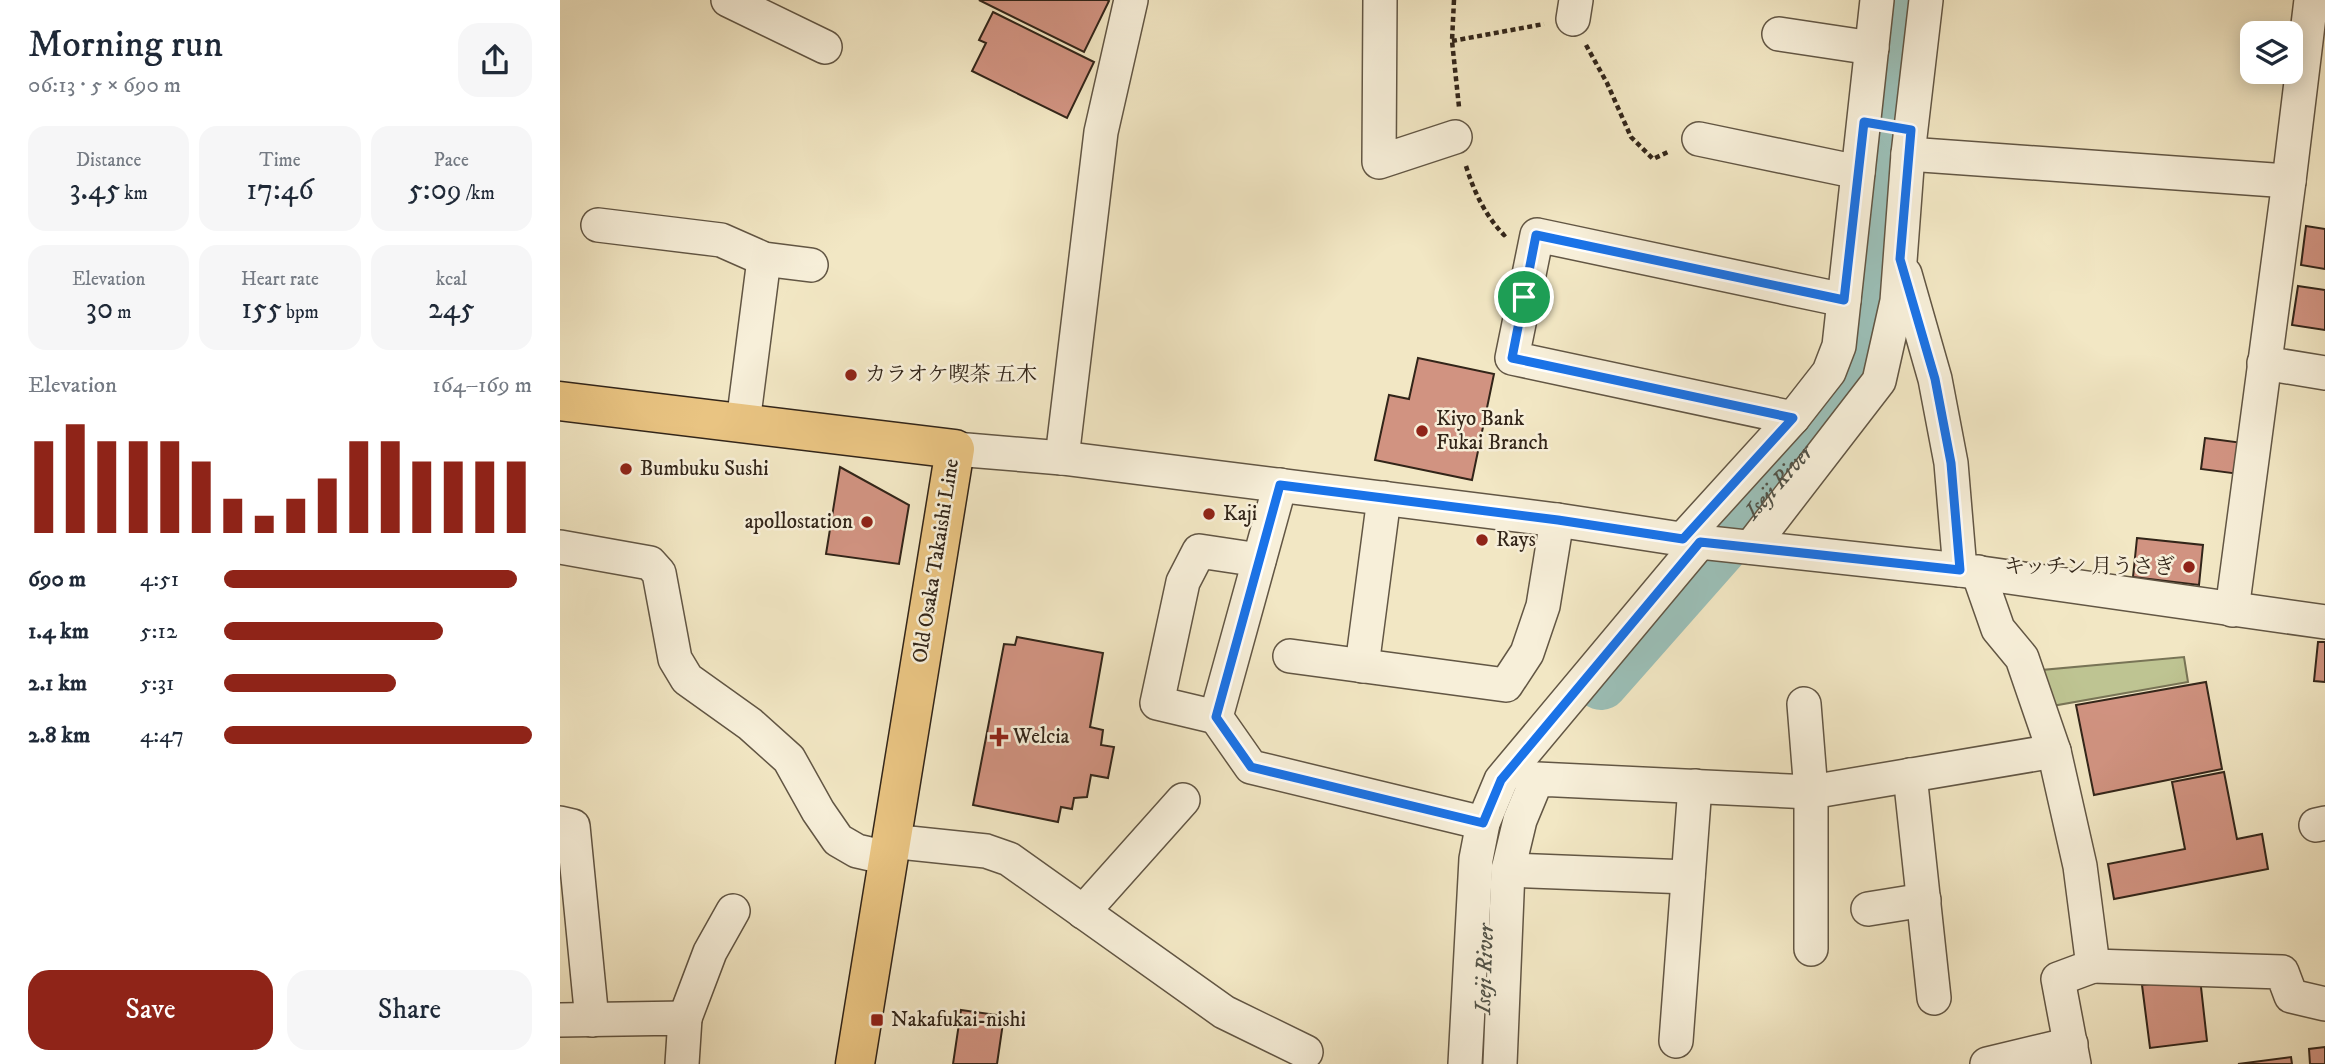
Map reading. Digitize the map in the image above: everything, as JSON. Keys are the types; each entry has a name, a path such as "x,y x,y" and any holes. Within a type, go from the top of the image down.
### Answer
{"main road":[{"name":"Old Osaka Takaishi Line","path":"560,401 955,449 855,1064"}],"street":[{"path":"728,0 825,47"},
{"path":"1062,458 1101,132 1131,0"},
{"path":"1380,0 1379,162 1455,136"},
{"path":"1465,1064 1476,859 1483,823 1501,780 1697,541 1829,372 1839,346 1877,0"},
{"path":"1745,546 1880,381 1897,300 1909,142 1926,0"},
{"path":"2232,610 2311,0"},
{"path":"1779,34 1872,48"},
{"path":"1864,122 1909,142 2289,181"},
{"path":"1699,139 1858,172"},
{"path":"598,225 721,240 764,259 811,265"},
{"path":"1793,418 1512,358 1536,235 1844,300"},
{"path":"743,423 764,259"},
{"path":"1900,259 1935,379 1969,571 1998,629 2022,658 2054,751 2080,866 2093,966"},
{"path":"2264,363 2325,373"},
{"path":"955,449 1062,458 1558,520 1697,541 1969,571 2325,622"},
{"path":"1216,717 1280,485"},
{"path":"1362,666 1384,498"},
{"path":"1290,656 1506,685 1527,653 1543,606 1558,520"},
{"path":"560,547 650,563 659,573 675,659 687,679 750,724 789,759 818,811 838,840 857,851 986,851 1009,859 1224,1012 1306,1052"},
{"path":"1259,560 1199,551 1183,582 1157,703 1216,717 1251,767 1483,823"},
{"path":"1804,704 1811,792 1811,949"},
{"path":"1500,1064 1508,870 1520,820 1537,779 1811,792 2054,751"},
{"path":"1910,775 1934,998"},
{"path":"1676,1041 1695,786"},
{"path":"1083,912 1183,800"},
{"path":"560,823 573,826 576,1020 685,1018"},
{"path":"1508,870 1688,877"},
{"path":"1868,909 1924,900"},
{"path":"682,1064 685,1018 710,952 733,911"},
{"path":"1987,1064 2073,1054 2058,979 2093,966 2281,972 2291,996 2325,1004"}],"path":[{"path":"1454,0 1452,41 1459,105 1455,136"},
{"path":"1452,41 1574,10 1590,56 1607,83 1631,137 1653,159 1699,139"},
{"path":"1475,193 1487,215 1504,235 1517,229"}],"green space":[{"path":"2184,657 2188,682 2052,706 2042,670"}],"building":[{"path":"979,0 1107,0 1109,1 1084,52"},
{"path":"993,12 1094,62 1067,118 972,71 986,43 979,40"},
{"path":"2306,226 2325,229 2325,269 2301,265"},
{"path":"2298,286 2325,290 2325,330 2292,325"},
{"path":"1418,358 1494,374 1472,480 1375,460 1389,395 1409,399"},
{"path":"2205,438 2243,443 2239,474 2201,469"},
{"path":"840,467 909,505 899,564 826,554"},
{"path":"2137,538 2203,545 2199,585 2133,577"},
{"path":"1017,637 1103,653 1090,727 1103,730 1101,745 1114,747 1108,778 1091,775 1087,797 1074,798 1072,809 1061,807 1058,822 973,805 1004,644 1015,645"},
{"path":"2318,642 2325,642 2325,682 2314,681"},
{"path":"2206,682 2222,769 2094,795 2076,705"},
{"path":"2224,772 2237,839 2262,834 2268,869 2114,899 2108,864 2185,849 2172,782"},
{"path":"2200,978 2207,1041 2150,1048 2142,985"},
{"path":"961,1010 1004,1016 997,1064 953,1064"},
{"path":"2325,1047 2325,1064 2310,1064 2309,1049"},
{"path":"2291,1057 2292,1064 2238,1064"}],"waterway":[{"name":"Iseji River","path":"1601,683 1845,407 1868,362 1906,0"}],"place":[{"name":"カラオケ喫茶 五木","path":"851,375"},
{"name":"Kiyo Bank Fukai Branch","path":"1422,431"},
{"name":"Bumbuku Sushi","path":"626,469"},
{"name":"Kaji","path":"1209,514"},
{"name":"apollostation","path":"867,522"},
{"name":"Rays","path":"1482,540"},
{"name":"キッチン 月うさぎ","path":"2189,567"},
{"name":"Welcia","path":"999,737"},
{"name":"Nakafukai-nishi","path":"877,1020"}],"route":[{"path":"1864,122 1911,130 1900,259 1935,379 1951,463 1960,570 1700,542 1501,780 1483,823 1251,767 1216,717 1280,485 1558,520 1683,539 1793,418 1512,358 1524,297 1536,235 1844,300 1864,122"}]}
